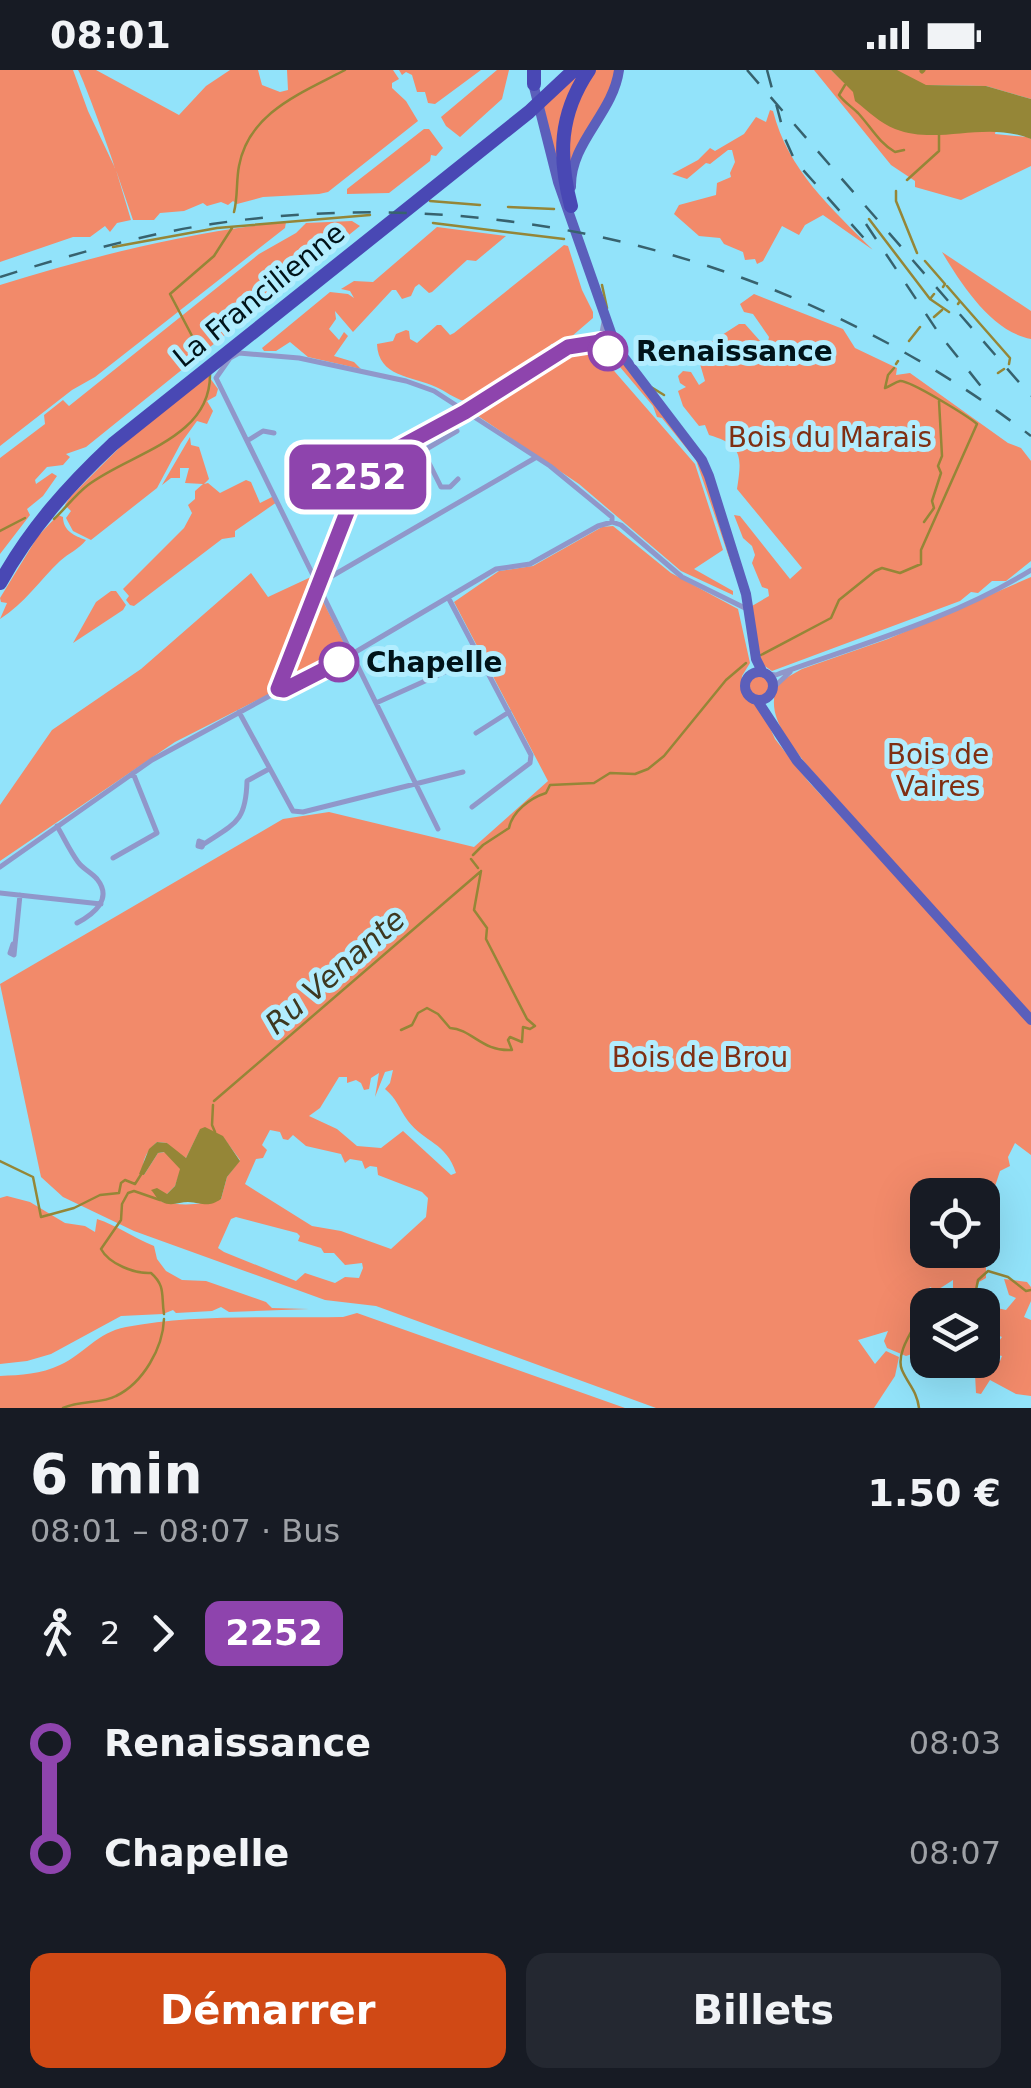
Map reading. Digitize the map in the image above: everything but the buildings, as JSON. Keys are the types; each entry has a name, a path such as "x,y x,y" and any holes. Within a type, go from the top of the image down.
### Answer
{"highway":[{"name":"La Francilienne","path":"0,570 54,494 109,439 566,70"},
{"name":"La Francilienne","path":"0,582 45,515 113,444 529,112 574,70"},
{"path":"571,206 562,161 563,132 571,100 589,70"}],"main road":[{"path":"619,70 613,95 576,156 571,177 571,206 619,352"},
{"path":"532,75 547,144 619,352 702,460 741,578 756,660 771,692 770,714 780,738"},
{"path":"741,578 760,673"},
{"path":"760,673 745,681 745,691 757,700 780,738 1031,1020"},
{"path":"757,700 771,692"}],"street":[{"path":"599,300 604,324 600,342"},
{"path":"600,342 608,351 619,352"},
{"path":"316,492 462,412 568,347 600,342"},
{"path":"438,829 216,378 230,358 239,353 299,358 406,381 434,391 536,457 609,514 612,522"},
{"path":"247,440 263,431 274,433"},
{"path":"422,451 457,431"},
{"path":"407,442 422,451 440,486 450,488 458,479"},
{"path":"318,585 536,457"},
{"path":"0,867 132,773 278,689 365,466"},
{"path":"278,689 284,690 352,655 496,570 530,564 612,522 621,525 682,576 744,607 752,632"},
{"path":"771,692 779,679 796,668 980,598 1031,570"},
{"path":"448,598 531,755 530,763 472,807"},
{"path":"376,703 454,668"},
{"path":"760,673 796,668"},
{"path":"239,712 291,809 303,812 462,772"},
{"path":"476,733 509,712"},
{"path":"204,844 241,816 250,814 246,804 247,781 269,769"},
{"path":"114,858 156,833 132,773"},
{"path":"58,826 78,862 100,884 103,894 96,912 77,923"},
{"path":"0,892 101,904"},
{"path":"13,944 20,894"}],"green space":[{"path":"0,70 73,70 115,168 78,70 96,70 179,115 206,86 230,70 258,70 262,85 280,92 288,90 287,70 393,70 399,79 392,83 392,88 418,121 328,192 319,194 263,197 228,205 203,203 184,211 160,213 154,220 133,220 116,170 131,220 117,223 110,232 105,226 90,237 73,237 0,262"},
{"path":"399,70 481,70 435,104 428,103 425,92 417,92 412,75 402,75"},
{"path":"497,70 509,70 502,99 460,137 441,117"},
{"path":"584,70 558,170 543,103"},
{"path":"591,70 616,70 615,80 569,176 565,135"},
{"path":"814,70 831,70 854,92 856,101 875,116 907,131 938,134 996,129 995,134 1027,137 1031,139 1031,166 961,200 915,187 915,181 891,165"},
{"path":"893,70 1031,70 1031,99 986,86 921,85"},
{"path":"770,110 800,170 873,250 823,215 805,225 799,235 782,226 763,261 757,264 755,259 745,260 743,252 724,244 720,238 699,236 674,214 679,205 716,195 717,183 731,177 735,162 732,150 706,163 687,179 672,174 698,160 710,148 715,151 744,134 756,117 766,122"},
{"path":"429,129 443,148 436,156 431,155 430,161 389,193 347,194 347,189"},
{"path":"352,221 360,226 86,447 66,454 70,457 63,465 47,467 35,480 36,484 52,473 57,476 43,496 27,509 30,515 0,554 0,458 45,424 44,415 63,400 69,406 259,254 306,223"},
{"path":"286,222 285,228 95,377 0,446 0,285 142,246"},
{"path":"437,227 506,236 476,261 467,260 432,292 419,284 411,296 402,299 392,290 353,332 335,311 336,319 329,329 339,340 344,332 348,336 334,356 354,362 361,369 308,357 290,342 276,351 264,351 262,348 330,292 354,298 350,291 341,289 354,281 373,282"},
{"path":"564,245 568,246 593,318 564,343 551,344 547,355 464,401 398,374 383,363 377,344 393,341 396,334 406,330 417,343 437,325 450,335 454,333"},
{"path":"942,252 1031,311 1031,339 1017,335 991,317 968,292"},
{"name":"Bois du Marais","path":"754,294 843,329 855,348 897,368 896,375 910,373 1008,443 1021,448 1031,461 1031,561 1006,581 992,581 960,601 772,671 760,663 752,606 769,596 768,589 762,587 752,563 752,546 743,538 734,515 740,516 790,579 802,568 737,489 740,468 734,448 709,435 705,425 699,426 683,406 678,391 686,387 678,376 683,371 691,372 699,385 705,381 694,358 699,346 709,354 708,344 739,324 745,324 761,342 768,342 769,337 753,314 744,312 740,304"},
{"path":"585,350 602,357 695,464 723,550 694,569 733,591 733,595 681,571 579,484 472,412 558,357"},
{"path":"615,353 701,464 735,575 696,460 662,418 657,417 653,406 614,360"},
{"path":"207,374 218,389 216,396 207,401 213,411 207,424 197,421 181,443 157,488 91,540 73,531 66,518 71,511 65,505 70,497 126,441"},
{"path":"190,437 191,445 199,447 209,479 204,484 220,493 246,480 251,482 260,503 274,496 277,502 235,531 235,537 222,539 134,606 130,605 123,589 184,528 192,513 188,505 203,484 185,483 189,468 180,468 180,478 171,478 162,485"},
{"path":"58,515 70,532 86,540 0,619 7,603 0,598 38,536"},
{"name":"Bois de Brou","path":"613,526 671,573 738,609 750,663 742,676 741,688 760,706 775,739 808,781 1031,1023 1031,1155 1015,1143 1008,1157 1010,1166 1000,1171 998,1178 910,1178 910,1268 986,1268 986,1278 976,1288 953,1288 953,1280 941,1288 910,1288 910,1355 887,1348 884,1341 888,1331 858,1340 875,1364 886,1351 899,1357 895,1376 874,1408 656,1408 376,1306 325,1300 134,1231 63,1197 41,1177 0,984 283,819 329,812 474,847 548,781 454,602 499,571 533,566 602,527","holes":["393,1070 385,1089 408,1121 447,1155 456,1173 451,1175 403,1131 381,1148 357,1146 337,1129 309,1116 320,1108 339,1077 347,1077 347,1083 356,1080 364,1090 369,1089 371,1078 379,1073 375,1097 385,1072","200,1130 223,1137 240,1160 227,1177 221,1199 192,1204 162,1202 156,1195 167,1194 175,1186 181,1169 165,1152 158,1153 144,1175 147,1153 157,1142 167,1143 186,1158","270,1130 280,1132 283,1139 293,1135 306,1146 341,1154 345,1163 350,1159 362,1161 365,1169 377,1167 378,1175 422,1192 428,1198 426,1217 391,1249 341,1231 312,1226 245,1184 256,1159 263,1158 267,1150 262,1145","231,1219 297,1233 298,1241 321,1248 324,1253 334,1253 345,1265 362,1263 359,1278 345,1277 335,1283 305,1273 296,1281 224,1252 218,1248"]},
{"path":"251,573 268,597 311,577 350,655 305,679 292,665 289,677 293,682 175,742 0,861 0,805 52,730 141,669"},
{"name":"Bois de Vaires","path":"1031,577 1031,1015 806,764 780,726 774,705 779,682 802,669 888,639"},
{"path":"116,591 126,605 123,610 73,643 96,602"},
{"path":"759,673 768,676 768,694 759,697 750,694 747,685 750,676"},
{"path":"0,1198 30,1202 65,1223 95,1232 97,1219 111,1225 154,1246 166,1271 182,1280 206,1281 266,1302 272,1308 309,1309 229,1312 221,1307 212,1311 173,1310 121,1316 51,1354 0,1364"},
{"path":"1004,1279 1027,1282 1031,1287 1031,1301 1024,1317 1031,1320 1031,1396 1016,1394 990,1380 981,1394 976,1393 975,1378 1000,1378 1000,1309 1006,1310 1016,1298 1009,1295"},
{"path":"357,1313 625,1408 0,1408 0,1376 53,1368 107,1334 126,1327 206,1318 343,1317"}],"shaded area":[{"path":"831,70 897,70 926,85 986,86 1031,99 1031,139 996,132 928,135 895,129 855,101 853,92"},
{"path":"205,1127 223,1136 240,1161 227,1177 221,1199 209,1204 160,1201 151,1190 157,1188 167,1194 175,1186 180,1169 164,1152 158,1153 144,1175 139,1174 149,1149 157,1142 167,1143 186,1158 200,1129"}],"waterway":[{"path":"234,212 239,166 254,131 280,106 345,70"},
{"path":"845,85 841,98 889,148 895,152 904,150"},
{"path":"907,180 939,151 939,135"},
{"path":"896,191 896,201 917,253"},
{"path":"430,201 480,205"},
{"path":"508,207 554,209"},
{"path":"113,247 217,228 370,215"},
{"path":"869,219 930,299"},
{"path":"433,223 564,239"},
{"path":"201,353 170,294 214,256 232,228"},
{"path":"925,261 945,284 943,287"},
{"path":"602,285 607,308"},
{"path":"947,286 960,301 958,304"},
{"path":"934,294 930,299 949,312"},
{"path":"960,301 1010,358 1009,364"},
{"path":"934,317 942,310"},
{"path":"909,341 920,327"},
{"path":"761,655 831,618 839,600 875,571 882,568 900,573 921,564 921,550 977,424 906,382 885,388 894,368"},
{"path":"998,373 1004,369"},
{"path":"54,519 88,485 183,429 207,396 210,374"},
{"path":"651,387 664,395"},
{"path":"924,522 934,508 932,501 941,473 939,401"},
{"path":"0,531 25,518"},
{"path":"473,855 509,828 518,811 546,793 550,785 594,783 610,773 635,774 648,769 664,756 726,680 746,663"},
{"path":"471,859 478,868"},
{"path":"401,1030 412,1025 418,1013 427,1008 450,1028 493,1048 512,1050 510,1037 522,1042 523,1027 535,1026 527,1019 486,939 487,928 474,910 481,871"},
{"name":"Ru Venante","path":"214,1101 480,872"},
{"name":"Ru Venante","path":"213,1105 215,1132"},
{"name":"Ru Venante","path":"0,1161 33,1177 41,1217 74,1208 100,1195 119,1193 121,1183 125,1180 135,1184 142,1173"},
{"path":"160,1200 134,1191 128,1193 122,1204 121,1220 101,1249 116,1263 156,1278 164,1314"},
{"path":"976,1288 978,1280 988,1271 1031,1290"},
{"path":"63,1408 110,1398 135,1383 155,1353 164,1319"},
{"path":"910,1335 901,1363 919,1408"}],"railway":[{"path":"747,70 1031,396"},
{"path":"767,70 795,161 871,246"},
{"path":"0,277 158,234 212,224 321,213 430,214 537,225 643,247 746,279 846,322 941,374 1031,436"},
{"path":"866,224 940,335 988,395"}],"bus line":[{"name":"2252","path":"339,662 284,690 278,689 365,466 465,412 568,347 600,342 608,351"}],"place":[{"name":"Renaissance","path":"608,351"},
{"name":"Chapelle","path":"339,662"}]}
